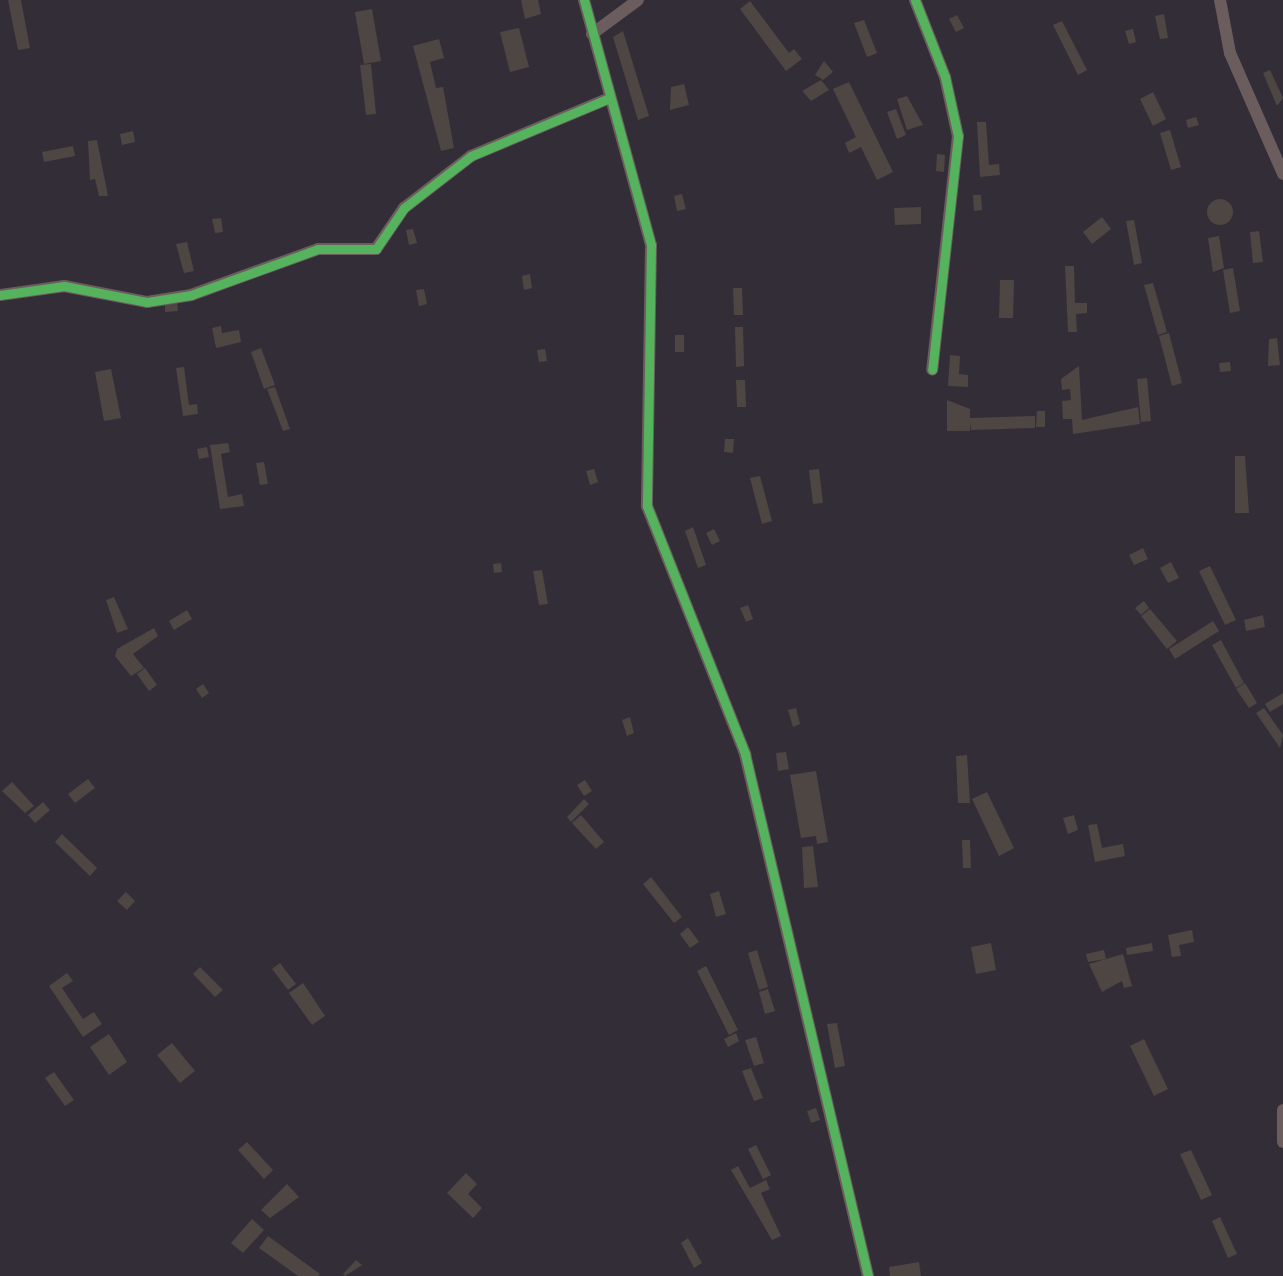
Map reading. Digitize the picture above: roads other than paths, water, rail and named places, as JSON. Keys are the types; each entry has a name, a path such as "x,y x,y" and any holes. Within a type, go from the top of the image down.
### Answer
{"street":[{"path":"584,0 607,99 651,244 647,506 745,754 868,1276"},
{"path":"592,34 638,0"},
{"path":"915,0 945,78 958,136 932,370"},
{"path":"1220,0 1230,53 1283,174"},
{"path":"0,295 64,286 147,302 191,295 318,249 376,249 404,208 471,156 607,99"},
{"path":"1283,1110 1283,1142"}]}
